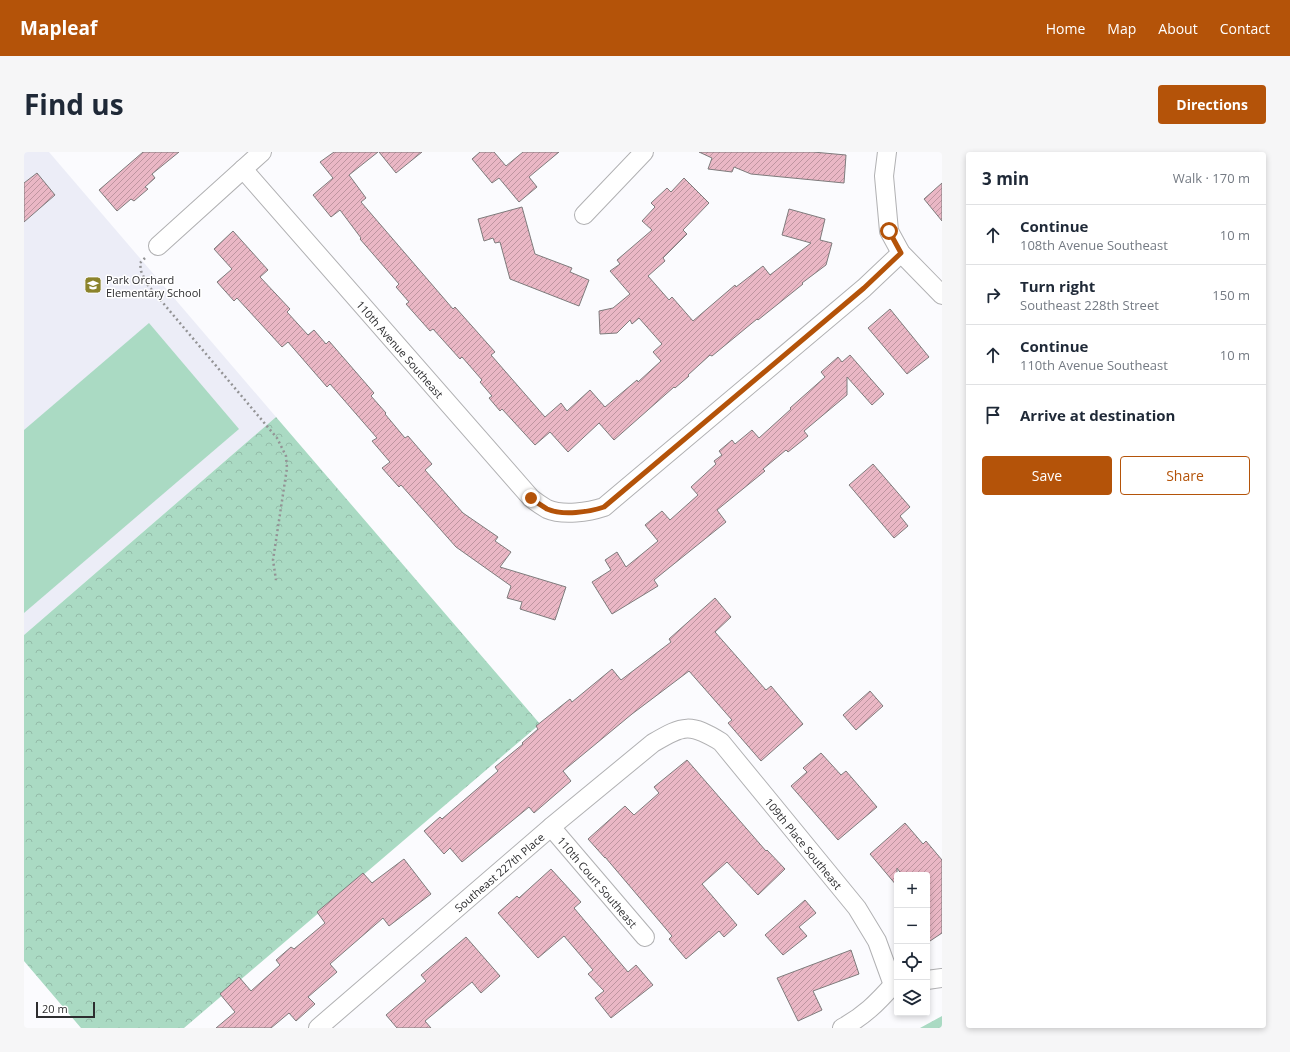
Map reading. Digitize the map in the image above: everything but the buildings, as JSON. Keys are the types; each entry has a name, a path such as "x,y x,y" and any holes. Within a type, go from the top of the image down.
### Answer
{"street":[{"path":"158,246 262,152"},
{"path":"584,215 644,152"},
{"path":"887,152 884,176 889,231 901,253 942,295"},
{"name":"110th Avenue Southeast","path":"243,169 531,498 548,510 568,513 591,511 604,507 864,288 901,253"},
{"name":"Southeast 227th Place","path":"318,1028 552,827 653,743 671,733 687,728"},
{"name":"109th Place Southeast","path":"687,728 704,732 722,742 858,908 877,941 894,982"},
{"name":"110th Court Southeast","path":"552,827 645,937"},
{"path":"930,980 942,978"},
{"path":"842,1028 875,1005 894,985"}],"path":[{"path":"158,246 140,262 141,271 147,284 278,438 286,456 287,468 273,560 276,580"}],"shaded area":[{"name":"Park Orchard Elementary School","path":"24,152 49,152 276,417 24,635"}],"green space":[{"path":"149,323 239,429 24,613 24,430"},
{"path":"276,417 540,724 184,1028 81,1028 24,961 24,635"},
{"path":"942,1016 942,1028 920,1028"}],"place":[{"name":"Park Orchard Elementary School","path":"93,285"}],"route":[{"path":"531,498 548,510 568,513 591,511 604,507 864,288 901,253 889,231"}]}
